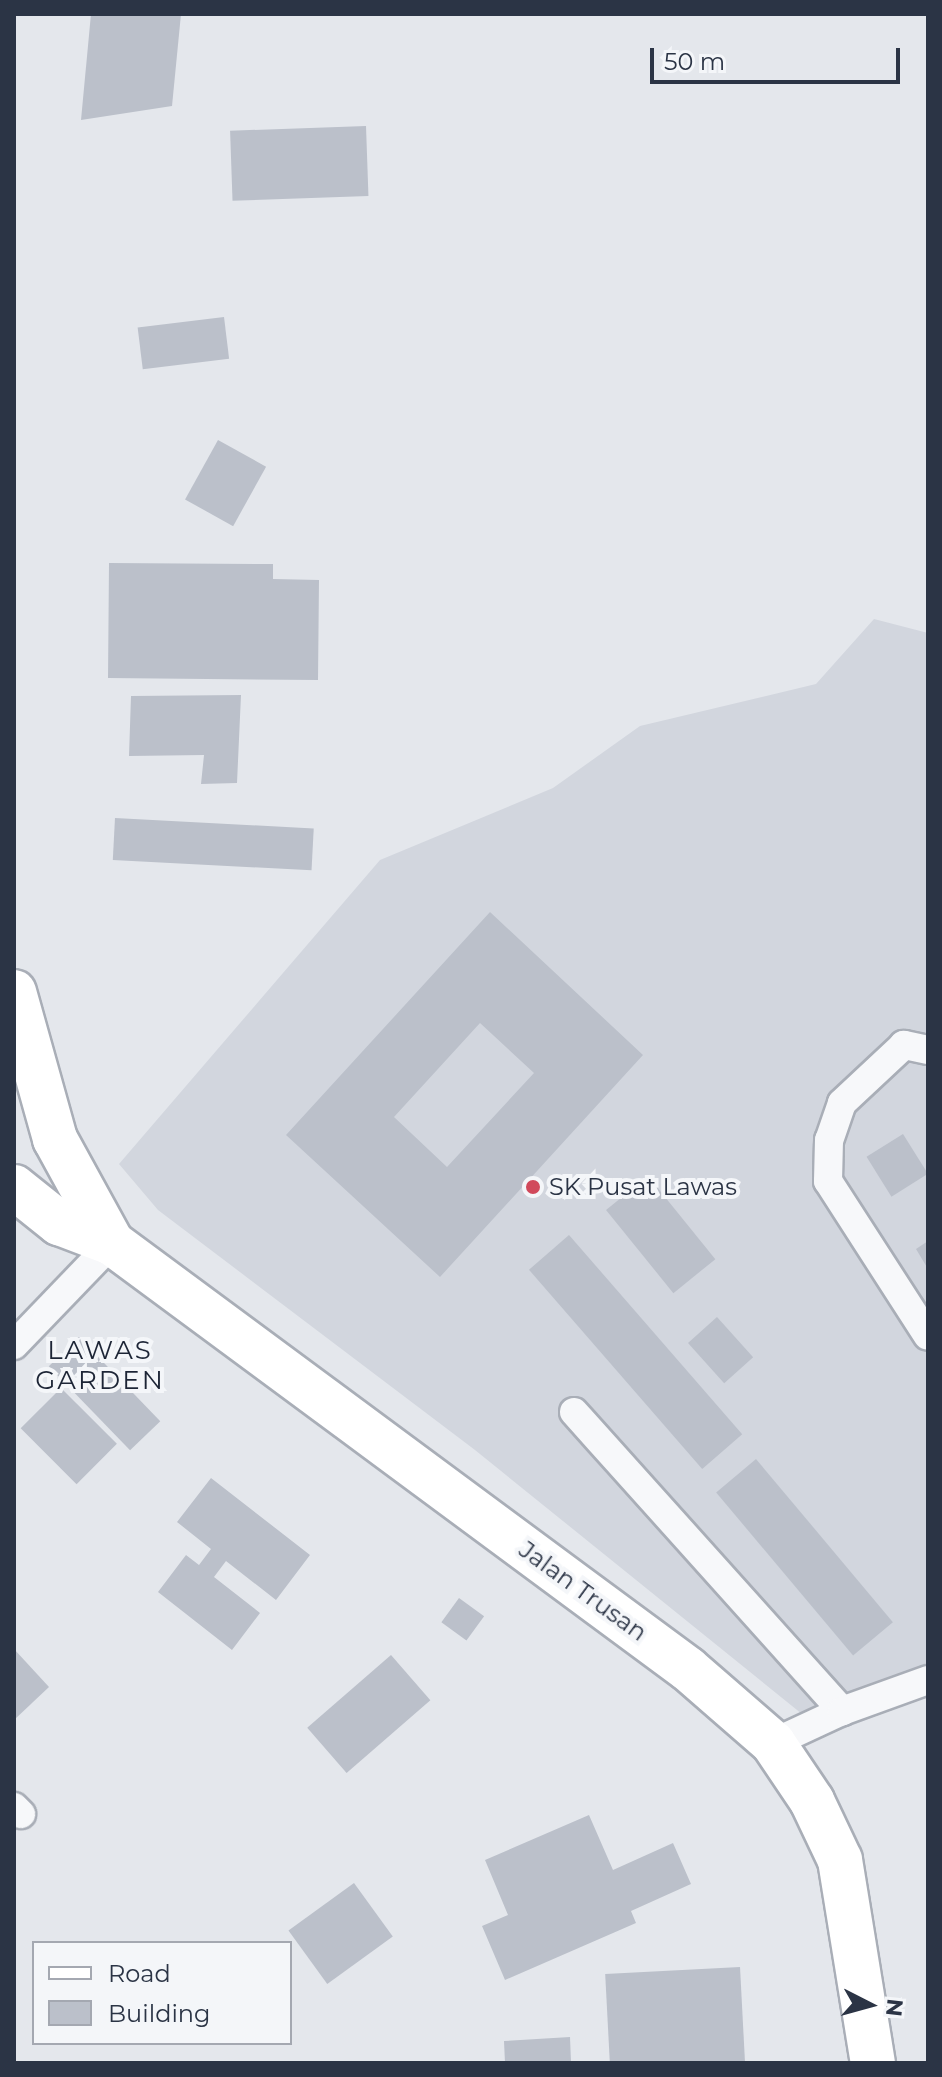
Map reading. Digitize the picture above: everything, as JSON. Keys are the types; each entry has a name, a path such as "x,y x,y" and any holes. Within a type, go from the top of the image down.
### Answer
{"main road":[{"name":"Jalan Trusan","path":"14,992 55,1139 112,1243"},
{"name":"Jalan Trusan","path":"14,1187 59,1223 112,1243 688,1669 773,1743 812,1801 840,1860 873,2063"}],"street":[{"path":"928,1050 904,1045 842,1103 829,1140 828,1181 928,1336"},
{"path":"14,1345 112,1243"},
{"path":"574,1412 842,1711"},
{"path":"773,1743 842,1711 928,1680"}],"shaded area":[{"name":"SK Pusat Lawas","path":"874,619 928,633 928,1695 828,1735 475,1450 158,1210 119,1164 380,860 553,788 640,726 816,684"}],"building":[{"path":"91,14 181,14 172,106 81,120"},
{"path":"366,126 368,196 233,201 230,131"},
{"path":"224,317 229,359 143,369 138,328"},
{"path":"218,440 266,467 233,526 185,499"},
{"path":"109,563 273,564 273,579 319,580 318,680 108,678"},
{"path":"241,695 237,783 201,784 204,755 129,756 131,696"},
{"path":"115,818 314,828 312,870 113,860"},
{"path":"490,912 643,1055 440,1277 286,1135","holes":["480,1023 534,1073 447,1167 394,1117"]},
{"path":"903,1134 928,1174 891,1197 867,1157"},
{"path":"648,1176 715,1259 673,1293 606,1210"},
{"path":"569,1235 742,1434 702,1469 529,1270"},
{"path":"928,1241 928,1269 916,1249"},
{"path":"717,1317 753,1357 724,1383 688,1343"},
{"path":"79,1337 160,1421 130,1450 49,1366"},
{"path":"61,1388 117,1444 77,1484 21,1428"},
{"path":"756,1459 893,1622 853,1656 716,1492"},
{"path":"211,1478 310,1555 276,1600 226,1561 214,1577 260,1613 232,1650 158,1592 186,1555 199,1565 211,1549 177,1522"},
{"path":"459,1598 484,1616 466,1640 441,1622"},
{"path":"14,1649 49,1687 14,1720"},
{"path":"391,1655 430,1700 347,1773 307,1728"},
{"path":"589,1815 613,1870 673,1843 691,1884 631,1911 636,1923 505,1980 482,1926 508,1915 485,1860"},
{"path":"354,1883 393,1936 327,1984 288,1931"},
{"path":"740,1967 745,2063 610,2063 605,1974"},
{"path":"570,2037 571,2063 505,2063 504,2041"}],"place":[{"name":"SK Pusat Lawas","path":"533,1187"}],"district":[{"name":"LAWAS GARDEN","path":"100,1366"}]}
